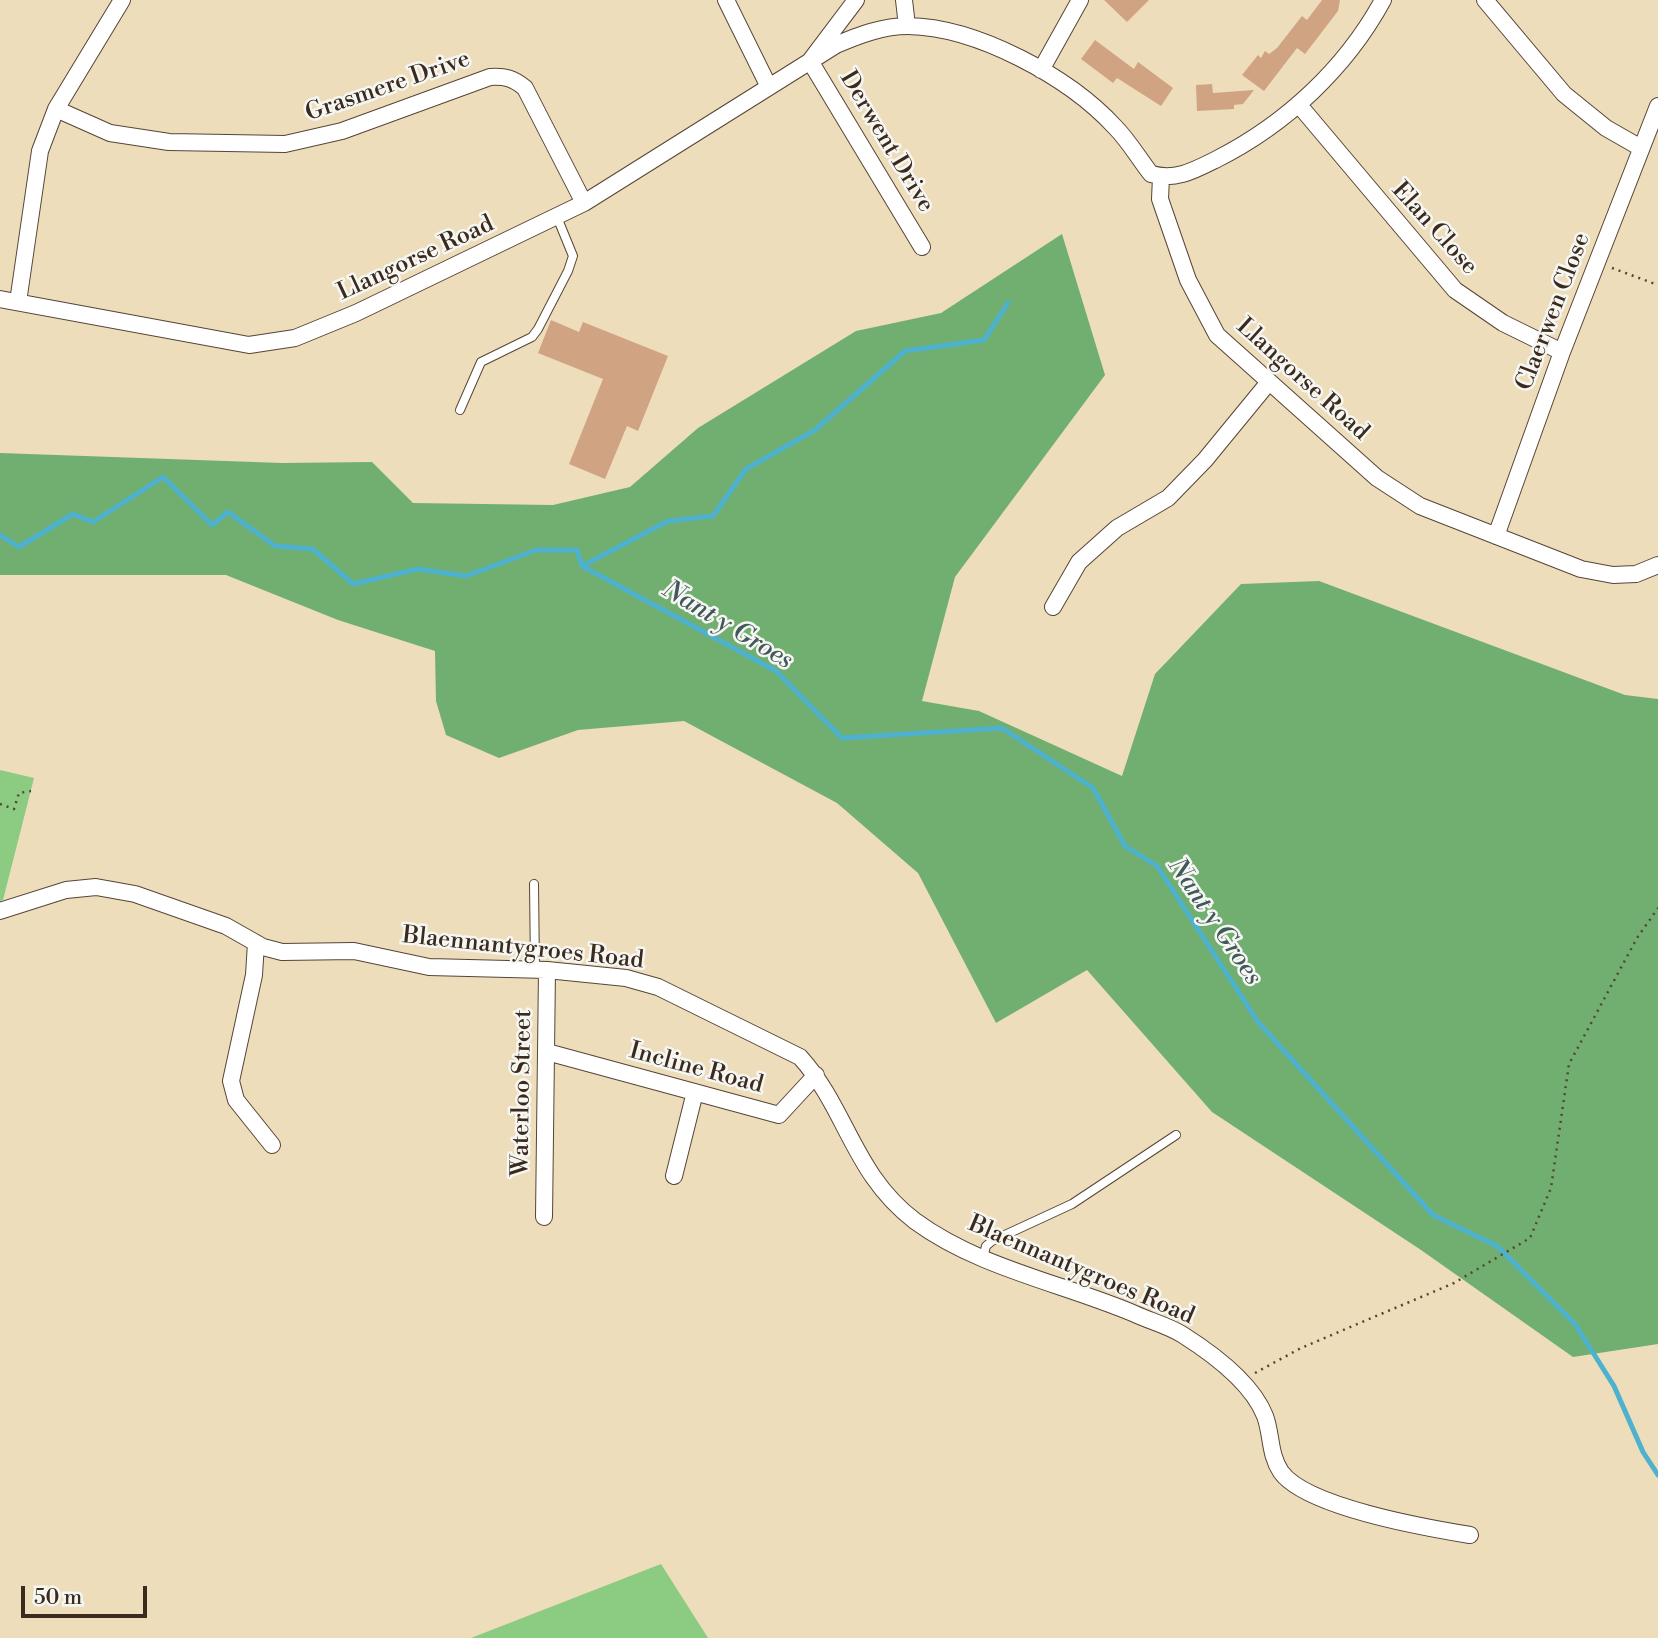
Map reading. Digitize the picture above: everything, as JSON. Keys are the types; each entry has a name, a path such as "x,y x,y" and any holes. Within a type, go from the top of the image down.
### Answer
{"street":[{"path":"18,302 40,151 56,108 122,0"},
{"path":"726,0 768,85"},
{"name":"Llangorse Road","path":"810,61 856,0"},
{"path":"904,0 907,26"},
{"path":"1041,70 1080,0"},
{"path":"1161,177 1189,173 1238,148 1299,104 1335,68 1383,0"},
{"path":"1485,0 1564,94 1606,128 1642,148"},
{"name":"Llangorse Road","path":"0,299 249,345 269,344 327,326 557,217 584,203 810,61 858,36 907,26 989,44 1041,70 1083,99 1116,127 1151,174 1161,177 1160,199 1194,291 1217,335 1377,478 1420,506 1581,569 1613,575 1636,574 1658,565"},
{"name":"Derwent Drive","path":"810,61 922,247"},
{"name":"Grasmere Drive","path":"56,108 110,133 182,142 285,144 342,131 490,77 502,76 515,79 524,88 584,203"},
{"name":"Elan Close","path":"1299,104 1455,290 1503,323 1562,352"},
{"name":"Claerwen Close","path":"1496,536 1562,352 1658,106"},
{"path":"1053,607 1079,562 1117,528 1168,498 1205,460 1269,382"},
{"name":"Blaennantygroes Road","path":"0,911 66,890 96,887 135,894 187,912 226,926 256,943 282,952 354,951 429,967 541,970 626,978 658,987 800,1057 816,1075 862,1164 888,1195 915,1220 983,1258 1098,1298 1182,1334 1227,1367 1258,1400 1266,1418 1273,1457 1283,1474 1300,1488 1361,1511 1410,1525 1470,1535"},
{"path":"256,943 254,975 231,1081 236,1100 272,1145"},
{"name":"Waterloo Street","path":"541,970 547,1052 544,1217"},
{"name":"Incline Road","path":"547,1052 779,1115 816,1075"},
{"path":"674,1176 695,1092"}],"lane":[{"path":"460,410 481,362 532,337 568,271 573,256 557,217"},
{"path":"534,884 541,970"},
{"path":"983,1258 986,1246 992,1241 1064,1208 1176,1135"}],"path":[{"path":"1597,263 1658,285"},
{"path":"0,804 14,809 19,793 31,791"},
{"path":"1240,1381 1301,1348 1454,1283 1530,1238 1551,1188 1569,1064 1637,938 1658,908"}],"green space":[{"path":"1062,234 1105,375 955,577 922,701 979,711 1122,776 1155,674 1241,584 1319,581 1625,695 1658,699 1658,1344 1573,1357 1421,1250 1212,1112 1087,970 996,1023 918,873 837,803 684,721 578,730 499,758 446,735 436,701 435,651 338,620 226,575 0,575 0,453 282,463 372,462 413,503 553,505 630,487 698,428 856,331 941,313"},
{"path":"0,770 34,778 3,900 0,901"},
{"path":"661,1564 708,1638 471,1638"}],"building":[{"path":"1104,0 1149,0 1127,22"},
{"path":"1322,0 1340,0 1338,11 1305,54 1297,48 1264,91 1242,75 1258,55 1261,58 1265,51 1269,54 1277,48 1302,16 1307,20"},
{"path":"1095,40 1134,69 1138,62 1173,88 1161,106 1117,78 1113,83 1081,59"},
{"path":"1212,84 1213,93 1254,90 1243,104 1234,105 1234,109 1197,111 1196,85"},
{"path":"551,320 579,332 583,322 668,356 638,431 627,426 605,479 569,464 603,379 538,353"}],"waterway":[{"path":"0,535 19,547 73,514 93,522 163,477 212,525 228,512 275,546 313,549 353,584 418,569 466,576 536,550 577,550 582,566 668,521 713,516 746,469 815,430 905,351 984,340 1008,303"},
{"name":"Nant y Groes","path":"582,566 776,671 842,738 1002,728 1093,788 1125,846 1157,866 1258,1022 1433,1215 1497,1246 1575,1324 1614,1386 1643,1452 1658,1475"}]}
